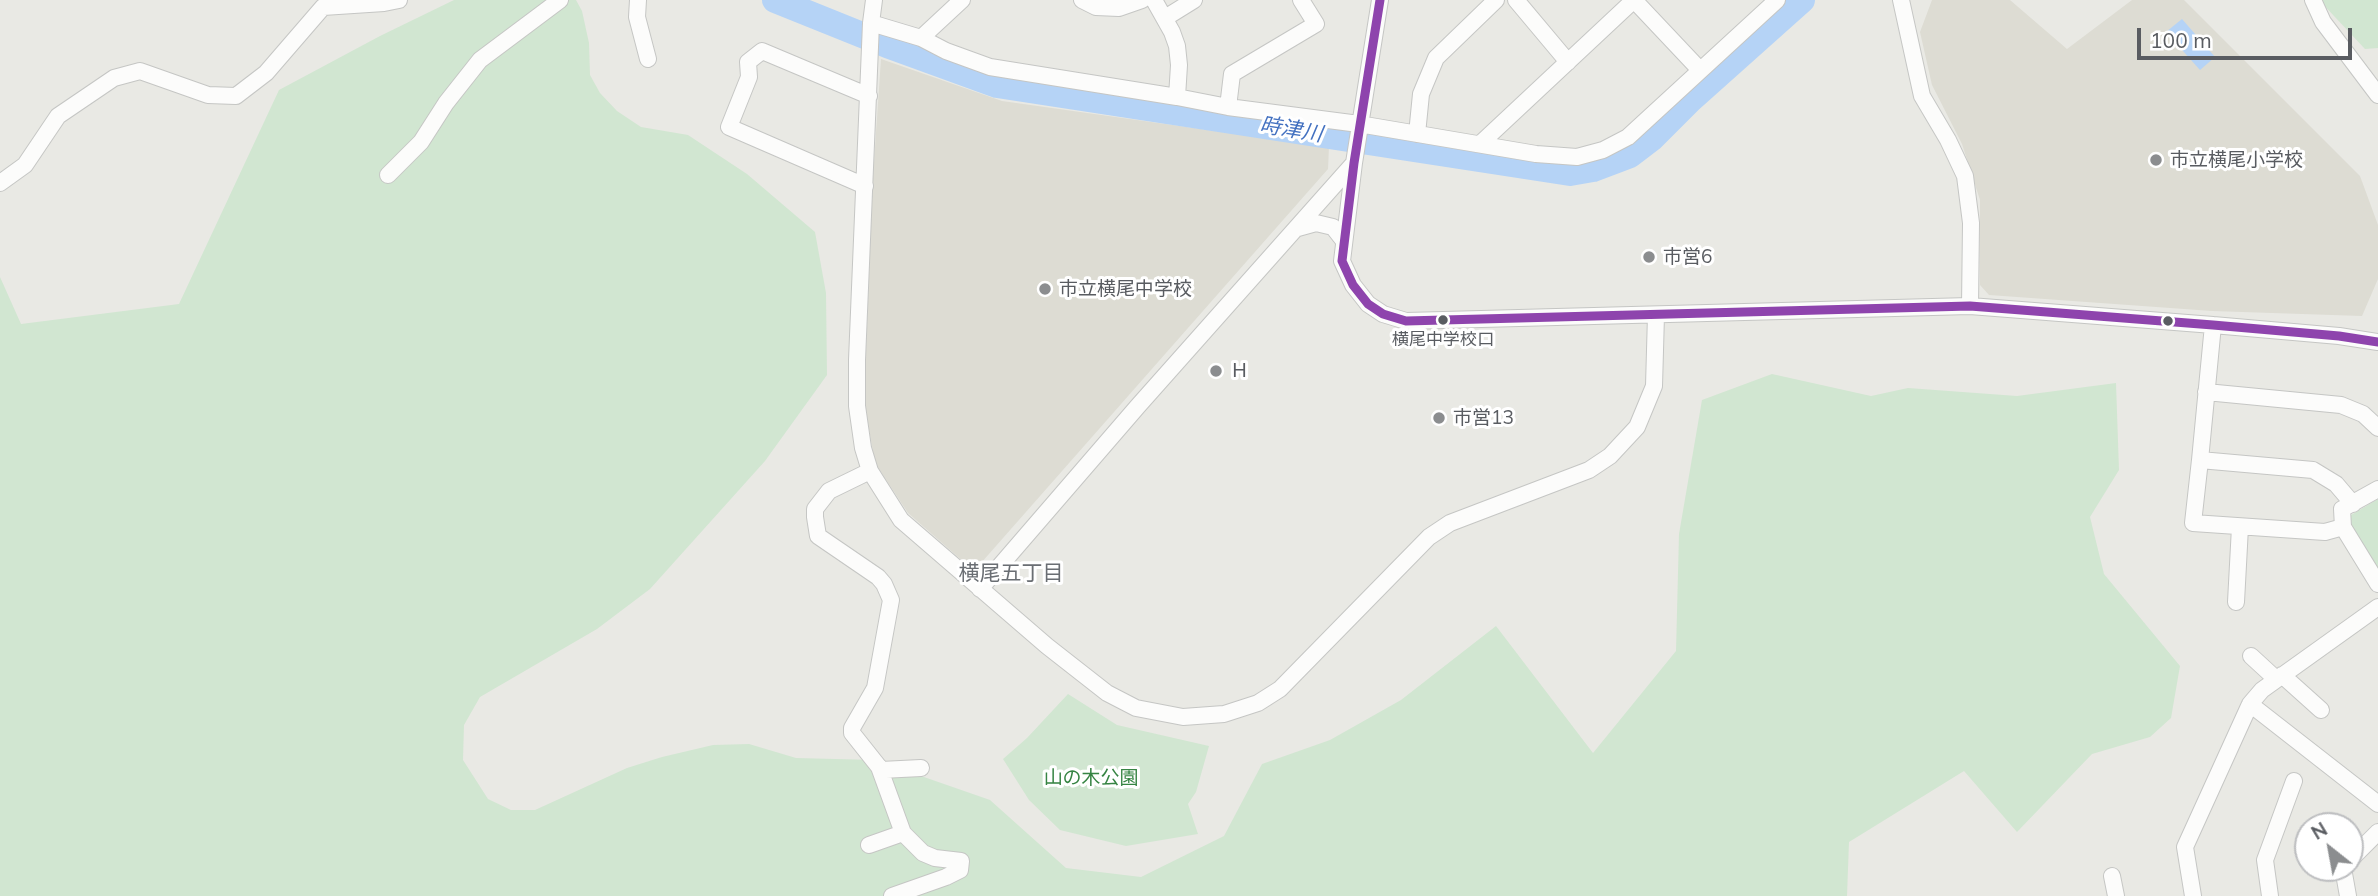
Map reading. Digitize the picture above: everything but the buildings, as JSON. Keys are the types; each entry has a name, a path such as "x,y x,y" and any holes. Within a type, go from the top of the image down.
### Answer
{"street":[{"path":"0,183 25,165 58,116 114,78 140,71 208,95 236,96 266,72 323,7 399,0"},
{"path":"388,174 421,142 446,103 480,60 560,0"},
{"path":"638,0 637,18 648,59"},
{"path":"874,0 857,360 857,406 863,448 870,471 901,520 1107,693 1136,708 1182,717 1224,714 1258,703 1280,689 1429,537 1450,523 1589,470 1610,456 1626,442 1637,427 1654,386 1657,315"},
{"path":"921,38 962,0"},
{"path":"1083,0 1096,7 1119,8 1142,0"},
{"path":"1154,0 1177,46 1177,97"},
{"path":"1165,18 1194,0"},
{"path":"1228,107 1232,74 1316,24 1301,0"},
{"path":"1380,0 1359,124 1342,261 1353,285 1368,304 1383,314 1406,321 1970,306 2376,338"},
{"path":"1417,134 1421,94 1436,58 1496,0"},
{"path":"1516,0 1568,62"},
{"path":"1480,144 1634,0 1700,70"},
{"path":"871,23 921,38 946,51 990,67 1228,107 1359,124 1536,154 1577,157 1603,150 1628,137 1777,0"},
{"path":"1901,0 1922,96 1965,176 1970,223 1970,306"},
{"path":"2313,0 2323,22 2378,95"},
{"path":"865,186 729,127 748,76 748,62 762,51 869,96"},
{"path":"980,589 1354,163"},
{"path":"1298,228 1316,223 1333,227 1344,241"},
{"path":"2213,325 2193,523 2325,532 2343,527"},
{"path":"2206,392 2341,405 2363,414 2378,428"},
{"path":"2200,460 2313,470 2336,484 2353,505"},
{"path":"870,471 829,491 815,509 818,536 878,577 891,600 875,688 852,728 852,733 881,770 903,833 923,853 935,858 961,861 960,870 892,896"},
{"path":"2378,489 2342,509 2343,527 2378,584"},
{"path":"2236,602 2240,527"},
{"path":"2193,896 2185,847 2250,704 2279,677 2378,607"},
{"path":"2251,656 2321,710"},
{"path":"2250,704 2378,804"},
{"path":"881,770 921,768"},
{"path":"2270,896 2265,860 2294,781"},
{"path":"2364,846 2378,832"},
{"path":"869,845 903,833"},
{"path":"2112,876 2116,896"}],"shaded area":[{"name":"市立横尾小学校","path":"1932,0 2010,0 2067,49 2132,0 2184,0 2360,176 2378,225 2378,279 2362,316 2212,311 1989,295 1980,285 1980,200 1962,144 1932,85 1920,32"},
{"name":"市立横尾中学校","path":"881,59 1002,101 1329,147 1328,169 974,571 908,513 875,463 864,401 873,177"}],"green space":[{"path":"454,0 576,0 582,11 589,43 590,75 600,93 617,111 641,127 688,135 747,174 815,232 826,293 827,375 765,461 650,589 597,629 480,697 464,725 463,760 488,799 511,810 535,810 627,768 662,757 713,745 749,744 796,758 875,760 990,800 1066,868 1141,877 1224,836 1262,764 1330,740 1401,700 1496,626 1593,753 1676,651 1679,534 1702,400 1772,374 1871,396 1908,388 2017,396 2116,383 2119,470 2090,517 2104,574 2180,666 2171,718 2150,737 2092,754 2017,832 1964,771 1849,842 1847,896 0,896 0,277 21,324 179,304 279,90"},
{"path":"2319,0 2378,0 2378,48 2365,49"},
{"path":"2378,499 2378,568 2348,522 2351,515"},
{"name":"山の木公園","path":"1068,694 1117,725 1209,746 1196,792 1188,804 1198,834 1126,846 1060,830 1029,800 1003,759 1027,738"}],"water":[{"path":"2182,19 2215,57 2200,70 2166,32"}],"waterway":[{"name":"時津川","path":"775,0 997,85 1570,173 1593,169 1630,155 1651,139 1690,100 1802,0"}],"transit line":[{"path":"1380,0 1354,163 1342,261 1353,285 1368,304 1383,314 1406,321 1970,306 2339,336 2378,342"}],"place":[{"name":"市立横尾小学校","path":"2156,160"},
{"name":"市営6","path":"1649,257"},
{"name":"市立横尾中学校","path":"1045,289"},
{"name":"横尾中学校口","path":"1443,320"},
{"name":"Ｈ","path":"1216,371"},
{"name":"市営13","path":"1439,418"}],"district":[{"name":"横尾五丁目","path":"1011,574"}]}
